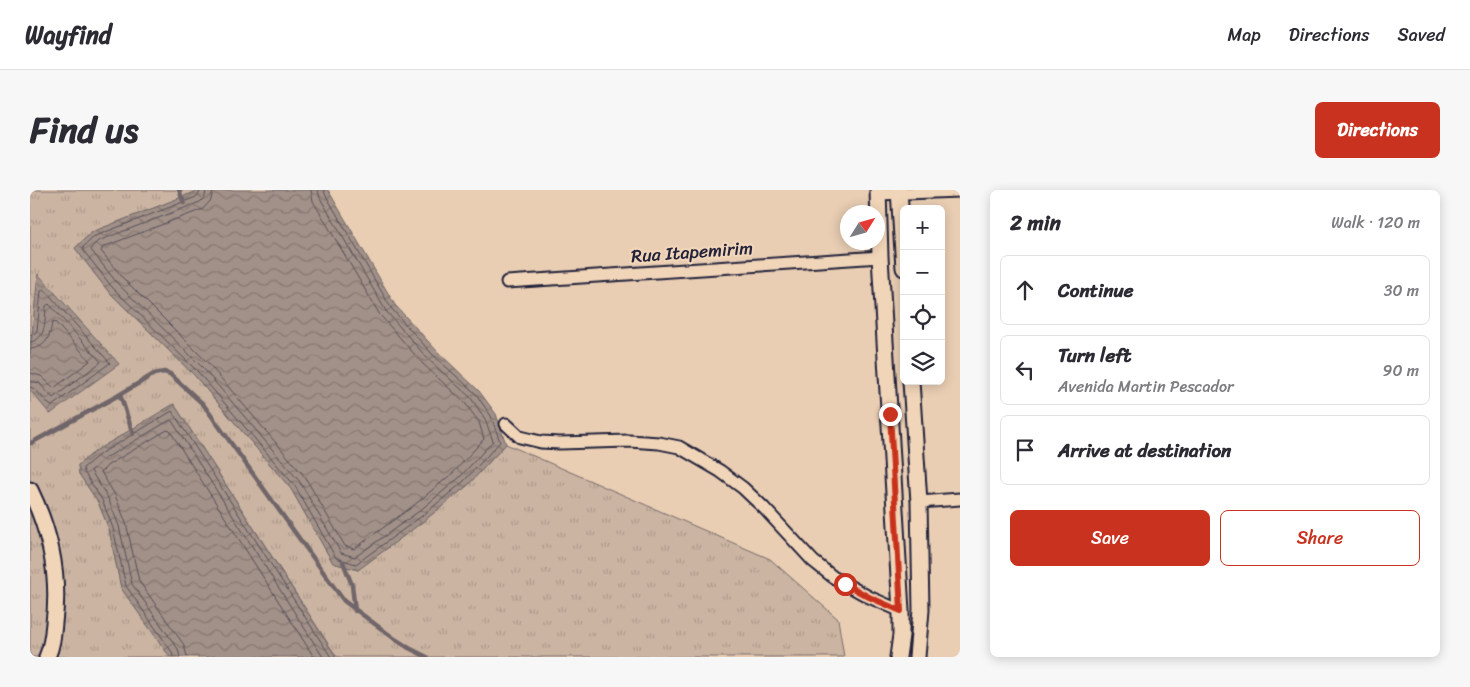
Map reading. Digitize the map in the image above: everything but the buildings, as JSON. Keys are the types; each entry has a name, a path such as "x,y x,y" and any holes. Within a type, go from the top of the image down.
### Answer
{"street":[{"path":"898,657 901,636 901,611 880,257 878,192 960,191"},
{"path":"899,192 903,250"},
{"name":"Rua Itapemirim","path":"507,282 880,257"},
{"path":"911,385 919,502 921,610 917,657"},
{"path":"506,424 520,437 541,442 629,441 659,443 679,447 743,488 813,561 832,577 869,597 901,611"},
{"path":"30,490 39,507 54,558 55,615 52,647 47,657"},
{"path":"919,502 960,499"}],"green space":[{"path":"30,190 200,190 92,232 75,248 108,291 195,376 291,489 333,563 358,570 467,486 506,444 770,559 838,619 844,657 336,656 174,404 97,450 78,465 79,474 98,502 109,529 121,588 170,657 30,657 30,390 51,414 38,275 30,355"}],"water":[{"path":"200,190 328,190 395,305 437,351 479,391 496,414 506,444 467,486 358,570 333,563 291,489 195,376 108,291 75,248 92,232"},
{"path":"38,274 119,364 50,414 30,390 30,355"},
{"path":"174,404 336,657 170,657 121,588 109,529 98,502 79,474 78,465 97,450"}],"waterway":[{"path":"179,190 184,203"},
{"path":"31,443 154,374 164,372 170,374 203,404 344,601 395,639 427,657"},
{"path":"119,395 133,434"},
{"path":"343,562 352,585 355,611"}],"route":[{"path":"845,584 901,611 890,414"}]}
